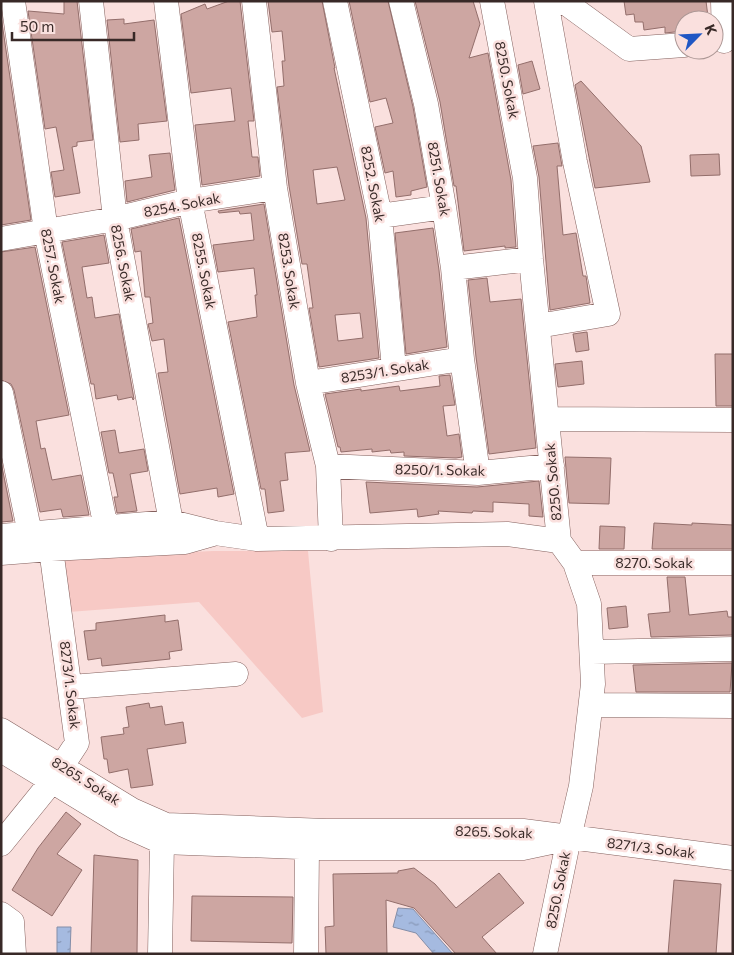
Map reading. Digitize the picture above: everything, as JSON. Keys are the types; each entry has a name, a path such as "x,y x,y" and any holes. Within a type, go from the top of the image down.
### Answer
{"street":[{"name":"8257. Sokak","path":"13,1 46,231 106,528"},
{"name":"8256. Sokak","path":"90,1 115,219 171,522"},
{"name":"8255. Sokak","path":"166,1 190,201 257,539"},
{"name":"8253. Sokak","path":"254,1 275,188 308,382 328,466 331,539"},
{"name":"8252. Sokak","path":"334,1 380,216 394,369"},
{"name":"8251. Sokak","path":"402,1 426,104 444,207 478,472"},
{"name":"8250. Sokak","path":"492,1 526,178 530,259 559,541 575,563 589,604 594,684 581,786 545,954"},
{"path":"538,326 608,314 576,162 546,1"},
{"path":"563,1 629,49 674,45"},
{"name":"8254. Sokak","path":"1,239 115,219 190,201 275,188"},
{"path":"380,216 444,207"},
{"path":"453,268 530,259"},
{"name":"8253/1. Sokak","path":"308,382 462,359"},
{"name":"8273/1. Sokak","path":"1,393 42,539 70,687 77,743 57,774 1,844"},
{"path":"547,418 733,420"},
{"name":"8250/1. Sokak","path":"328,466 478,472 552,466"},
{"path":"1,553 42,539 106,528 171,522 216,534 257,539 507,534 559,541"},
{"path":"1,536 42,539 185,542 216,534"},
{"name":"8270. Sokak","path":"575,563 733,563"},
{"path":"592,652 733,649"},
{"path":"70,687 236,674"},
{"path":"591,705 733,706"},
{"name":"8265. Sokak","path":"1,730 124,826 162,842 307,848 523,848 569,838"},
{"name":"8265. Sokak","path":"1,750 166,825 326,831 523,831 569,838"},
{"name":"8271/3. Sokak","path":"569,838 733,858"},
{"path":"160,954 162,842"},
{"path":"306,954 307,848"},
{"path":"1,914 12,922 7,948"}],"shaded area":[{"path":"213,551 308,551 323,712 302,718 199,602 69,612 62,558"}],"water":[{"path":"398,908 413,909 453,954 434,954 416,933 393,927"},
{"path":"57,927 71,927 70,954 57,954"}],"building":[{"path":"64,1 77,1 93,140 77,142 77,146 72,147 80,193 55,197 51,172 64,170 56,127 45,129 28,11 64,14"},
{"path":"229,1 240,1 254,121 248,121 252,157 258,157 260,176 202,185 195,125 235,121 231,88 191,93 181,14 205,4 207,9"},
{"path":"268,1 322,1 334,68 366,218 379,358 319,367 309,308 313,308 307,264 302,264 289,186 277,87 284,86 282,61 285,61 282,31 272,32","holes":["337,167 345,200 317,204 313,170","360,313 363,338 338,341 335,315"]},
{"path":"349,1 388,1 413,107 427,187 411,191 411,195 396,197 393,171 385,173 375,127 393,123 386,98 370,102"},
{"path":"415,1 473,1 480,24 469,58 488,53 511,180 516,247 505,248 505,246 464,251 456,186 454,186 440,102"},
{"path":"624,1 706,1 707,10 674,10 674,32 665,33 665,27 644,30 643,22 635,22 634,14 626,15"},
{"path":"1,16 31,220 1,225"},
{"path":"124,19 124,24 154,20 167,121 138,124 139,140 120,142 107,20"},
{"path":"532,61 540,89 523,94 518,65"},
{"path":"581,81 641,146 650,182 595,188 575,85"},
{"path":"558,143 562,166 557,166 563,235 576,233 583,276 586,276 590,303 550,310 539,177 533,146"},
{"path":"170,153 175,190 127,202 125,181 152,177 149,155"},
{"path":"719,154 720,175 691,176 690,155"},
{"path":"264,204 294,385 310,451 285,453 288,480 280,481 284,511 268,513 265,489 261,489 228,322 257,317 254,268 218,272 213,245 254,240 251,213 240,214 239,211 219,213 218,211"},
{"path":"179,218 234,494 218,497 217,488 180,494 158,373 168,372 164,339 152,341 148,324 153,323 150,297 145,297 141,251 135,252 131,229"},
{"path":"433,228 447,347 406,354 395,233"},
{"path":"104,235 109,263 82,267 87,298 92,297 95,318 119,314 133,400 132,397 118,400 117,395 96,399 94,384 91,384 62,242"},
{"path":"35,247 69,415 36,421 41,449 45,448 52,480 81,475 89,515 63,517 61,509 40,512 14,390 11,384 1,380 1,252"},
{"path":"487,278 490,302 521,299 536,448 489,454 468,280"},
{"path":"587,332 589,350 576,352 573,334"},
{"path":"715,354 733,354 733,406 716,406"},
{"path":"582,361 584,384 558,387 555,364"},
{"path":"450,375 455,405 443,406 447,436 459,434 462,457 404,456 404,452 391,453 390,450 372,452 372,449 341,452 340,447 338,447 325,394 399,386 400,391 440,386 439,376"},
{"path":"115,430 119,453 144,449 148,471 130,474 137,511 117,513 114,497 118,497 113,473 109,473 101,432"},
{"path":"565,457 611,458 609,504 569,503"},
{"path":"1,462 13,521 1,522"},
{"path":"539,481 543,517 529,516 529,504 493,502 493,512 438,511 439,514 418,517 417,509 370,513 366,482 477,487"},
{"path":"654,523 733,525 733,549 652,549"},
{"path":"600,526 625,527 624,549 599,549"},
{"path":"667,577 685,577 689,615 727,611 728,617 733,617 733,635 651,637 648,614 670,612"},
{"path":"626,606 628,627 609,629 607,608"},
{"path":"165,615 165,622 178,620 182,650 169,652 170,659 102,666 101,658 88,660 84,631 96,630 96,623"},
{"path":"732,663 730,692 636,692 633,665"},
{"path":"149,703 150,708 162,706 165,725 183,722 186,743 147,749 153,785 131,788 128,769 109,773 107,759 104,759 101,737 124,734 123,728 129,727 126,707"},
{"path":"66,812 81,824 57,854 82,870 52,916 12,890 38,848"},
{"path":"94,855 138,860 137,954 91,954"},
{"path":"414,868 435,884 456,908 499,873 524,903 482,937 497,954 456,954 414,908 386,900 387,954 326,954 325,927 334,926 333,874 398,873 398,871"},
{"path":"674,880 721,884 716,954 668,954"},
{"path":"192,896 293,897 292,943 191,941"}]}
